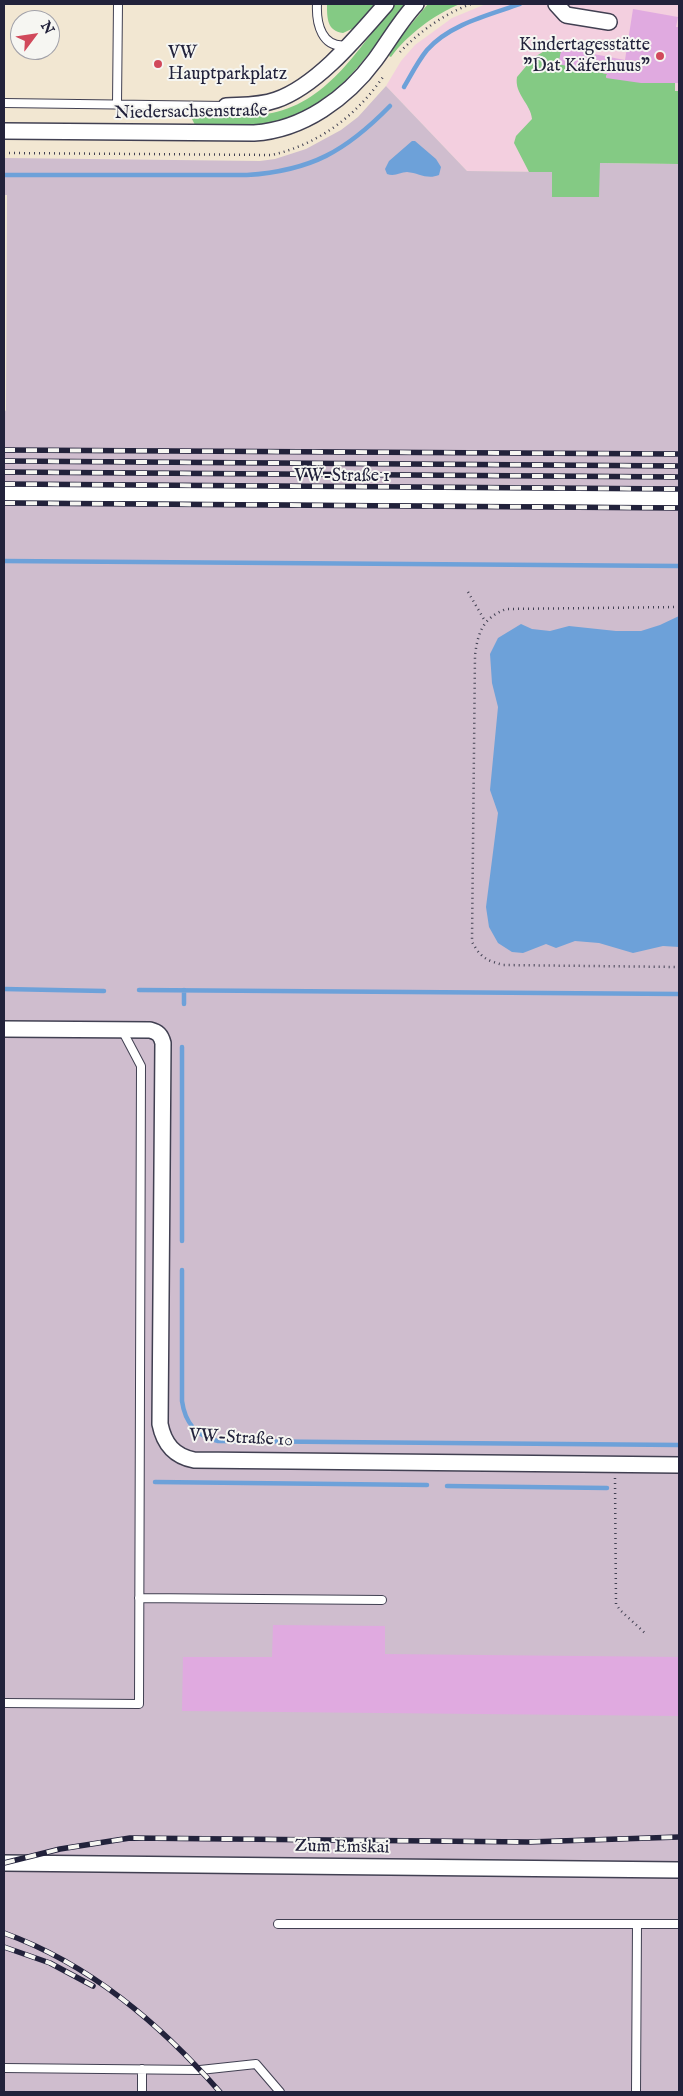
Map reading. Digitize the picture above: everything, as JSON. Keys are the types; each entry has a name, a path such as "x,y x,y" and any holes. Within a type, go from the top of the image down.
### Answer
{"street":[{"name":"Niedersachsenstraße","path":"226,106 259,104 288,95 319,72 386,4"},
{"name":"Niedersachsenstraße","path":"4,131 254,134 282,130 320,111 352,86 375,60 395,30 416,4"},
{"path":"556,4 566,14 609,22"},
{"name":"VW-Straße 1","path":"4,493 679,498"},
{"path":"4,1029 122,1030"},
{"name":"VW-Straße 10","path":"122,1030 156,1031 162,1037 164,1043 160,1424 162,1434 172,1450 194,1460 679,1465"},
{"name":"Zum Emskai","path":"4,1863 679,1870"}],"lane":[{"path":"117,104 118,4"},
{"path":"317,4 318,22 324,36 335,45 347,45"},
{"name":"Niedersachsenstraße","path":"4,103 226,106"},
{"path":"4,1703 139,1704 141,1066 122,1030"},
{"path":"139,1598 382,1600"},
{"path":"278,1924 679,1924"},
{"path":"636,2092 637,1924"},
{"path":"4,2068 200,2070 256,2064 280,2092"},
{"path":"142,2069 142,2092"}],"path":[{"path":"468,592 486,621"},
{"path":"679,607 506,609 486,621 477,639 475,656 472,942 479,954 488,961 503,965 679,966"},
{"path":"615,1464 616,1604 646,1634"}],"shaded area":[{"path":"486,4 679,4 679,164 600,163 552,172 467,171 386,86 401,61 415,45 452,18"},
{"path":"386,86 467,171 552,172 552,196 600,163 679,164 679,2092 4,2092 4,413 6,410 7,195 4,195 4,158 260,161 275,159 306,149 341,130 358,117"}],"green space":[{"path":"327,4 375,4 356,27 343,33 331,27 328,19"},
{"path":"395,4 407,4 347,79 310,108 289,119 264,125 195,125 192,119 196,114 263,115 293,107 311,97 342,69"},
{"path":"428,4 460,4 441,13 422,26 391,57 389,56 397,41"},
{"path":"546,50 561,52 559,64 607,74 606,77 675,83 675,91 679,91 679,164 600,163 599,197 552,197 552,172 529,172 514,143 516,136 532,119 529,109 518,89 517,77 533,58"}],"water":[{"path":"412,141 415,141 436,159 441,167 439,175 427,177 407,172 393,175 387,174 385,169 389,161"},
{"path":"679,616 679,947 663,946 633,953 599,943 575,941 556,948 546,944 523,953 512,952 498,943 489,927 486,907 498,813 490,790 498,707 492,683 490,654 498,638 521,624 532,629 550,631 569,626 616,631 641,631"}],"building":[{"path":"633,9 678,17 676,27 679,27 679,83 641,83 606,78 607,74 558,64 562,48 625,60"},
{"path":"273,1625 385,1626 385,1654 679,1657 679,1716 182,1711 183,1657 272,1657"}],"waterway":[{"path":"404,87 427,50 447,33 470,21 520,4"},
{"path":"4,175 247,175 270,173 290,169 326,156 358,135 390,106"},
{"path":"4,561 679,566"},
{"path":"4,989 104,991"},
{"path":"139,990 679,994"},
{"path":"184,990 184,1004"},
{"path":"182,1047 182,1241"},
{"path":"182,1270 182,1401 189,1422 198,1432 210,1439 218,1441 679,1445"},
{"path":"155,1482 427,1485"},
{"path":"447,1486 607,1488"}],"railway":[{"path":"4,450 679,454"},
{"path":"4,461 679,466"},
{"path":"4,472 679,477"},
{"path":"4,484 679,489"},
{"path":"4,503 679,508"},
{"path":"4,1863 60,1849 130,1838 529,1842 679,1837"},
{"path":"4,1933 66,1961 122,1999 173,2043 220,2092"},
{"path":"4,1947 50,1963 93,1986"}],"place":[{"name":"Kindertagesstätte \"Dat Käferhuus\"","path":"660,56"},
{"name":"VW Hauptparkplatz","path":"158,64"}]}
